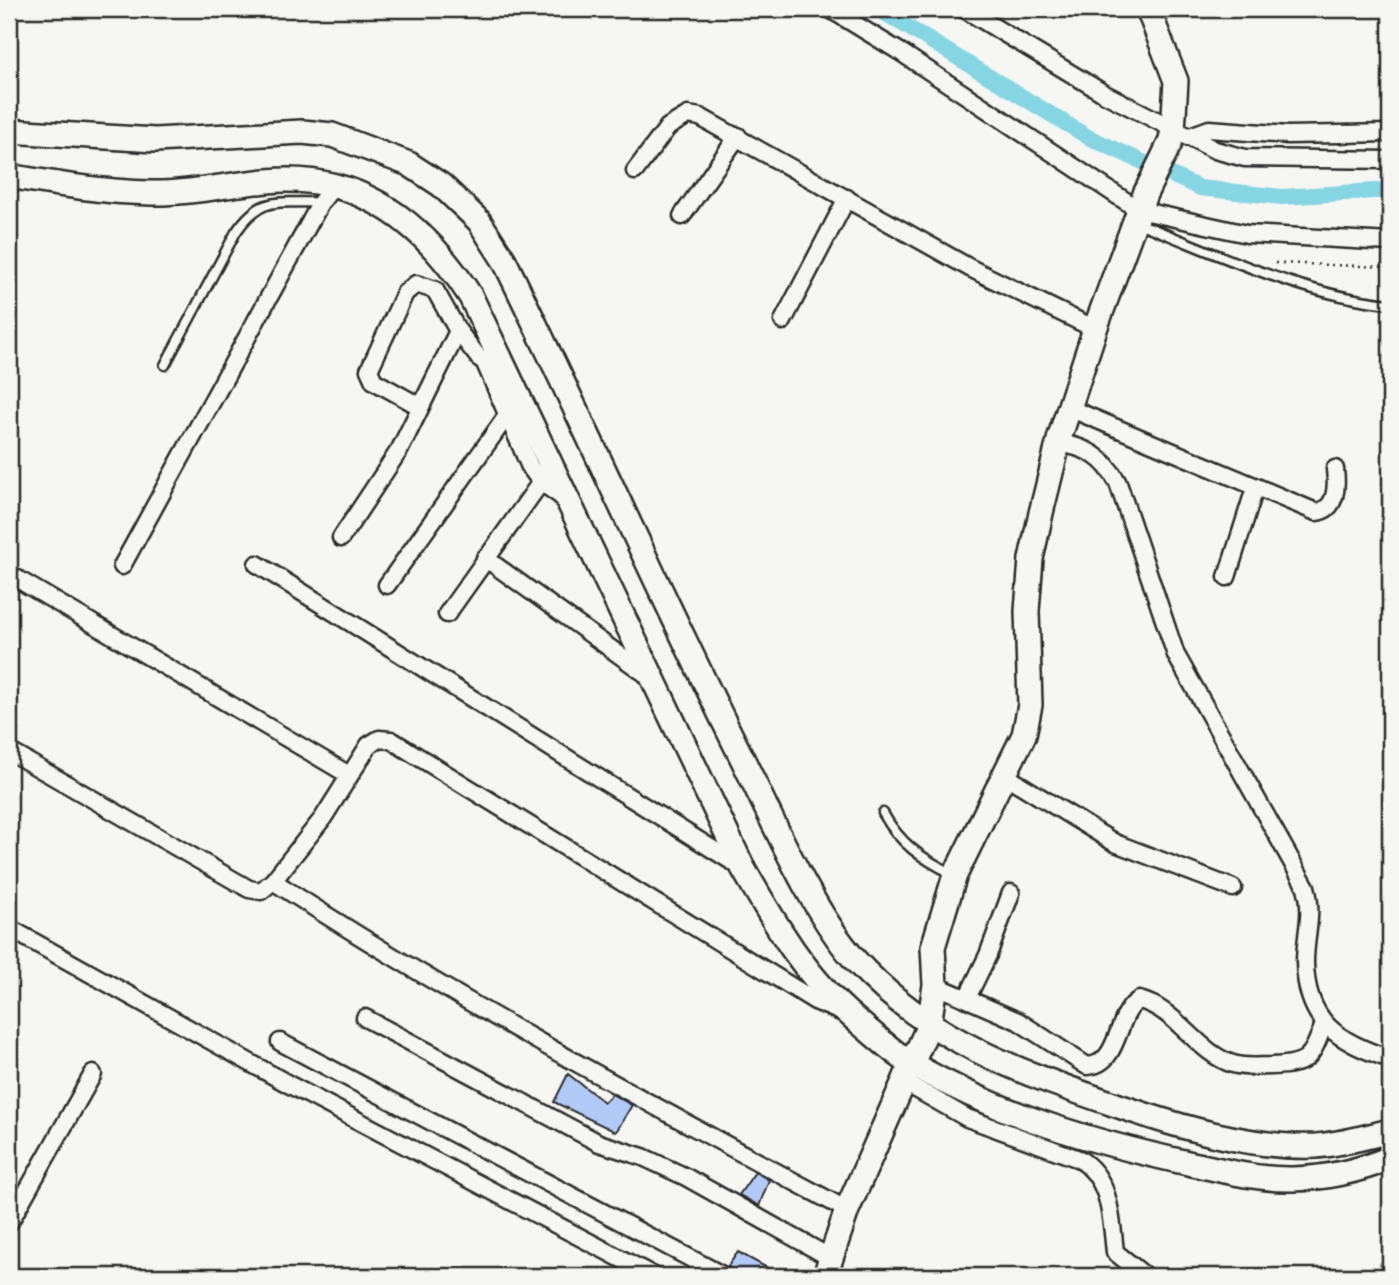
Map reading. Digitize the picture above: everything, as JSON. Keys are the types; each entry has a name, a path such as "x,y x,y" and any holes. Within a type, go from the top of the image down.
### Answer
{"street":[{"path":"830,9 902,52 1140,209 1247,234 1390,242"},
{"path":"964,9 1177,137 1245,158 1390,160"},
{"path":"365,1018 590,1139 687,1177 827,1267 847,1210 927,1027 935,985 933,947 955,875 1024,735 1030,705 1027,611 1031,559 1058,443 1095,329 1140,209 1177,137 1176,81 1148,9"},
{"path":"635,171 668,127 688,115 700,117 970,268 1095,329"},
{"path":"1177,137 1209,129 1288,135 1390,133"},
{"path":"9,131 155,140 302,132 332,135 409,164 461,201 480,221 504,260 693,660 830,927 856,961 927,1027 1013,1069 1158,1119 1271,1146 1318,1146 1390,1131"},
{"path":"682,216 738,136"},
{"path":"9,176 65,186 153,194 293,179 328,193 387,207 411,224 451,265 471,297 743,868 791,948 815,979 855,1018 967,1118 1079,1159 1092,1168 1104,1185 1115,1252 1145,1276"},
{"path":"122,566 328,193"},
{"path":"783,321 847,198"},
{"path":"419,406 370,376 371,363 405,293 416,284 430,286 442,298 458,331 485,363 510,378"},
{"path":"341,538 400,449 458,331"},
{"path":"485,363 506,417 530,467 541,482 568,500"},
{"path":"1069,408 1307,510 1321,512 1328,508 1335,494 1335,469"},
{"path":"387,585 506,417"},
{"path":"1058,443 1080,446 1109,466 1124,496 1176,655 1306,887 1311,905 1305,961 1311,1001 1324,1024 1349,1043 1390,1059"},
{"path":"447,614 541,482"},
{"path":"1227,577 1255,488"},
{"path":"485,558 655,680"},
{"path":"257,564 743,868"},
{"path":"9,573 349,775"},
{"path":"9,751 249,889 261,891 273,881 323,818 374,741 391,740 816,1001 855,1018"},
{"path":"1006,776 1115,843 1233,888"},
{"path":"273,881 369,944 493,1018 847,1210"},
{"path":"967,998 988,955 1011,893"},
{"path":"9,928 302,1091 654,1276"},
{"path":"935,985 1018,1021 1087,1066 1096,1065 1106,1055 1126,1012 1139,1000 1175,1020 1223,1060 1243,1066 1295,1065 1303,1062 1313,1053 1324,1024"},
{"path":"280,1042 724,1276"},
{"path":"911,1067 990,1105 1040,1124 1111,1146 1202,1166 1292,1179 1356,1172 1390,1158"},
{"path":"9,1223 93,1074"},
{"path":"1388,1276 1390,1266"}],"lane":[{"path":"164,365 249,214 256,207 267,204 328,193"},
{"path":"1140,209 1273,277 1344,300 1390,304"},
{"path":"883,813 894,834 906,846 955,875"}],"path":[{"path":"1274,263 1390,267"}],"building":[{"path":"568,1074 604,1102 612,1094 632,1105 616,1132 554,1102"},
{"path":"755,1172 769,1180 759,1206 739,1195"},
{"path":"738,1252 782,1276 736,1276 728,1266"}],"waterway":[{"path":"878,9 1088,137 1200,188 1282,197 1390,190"}]}
